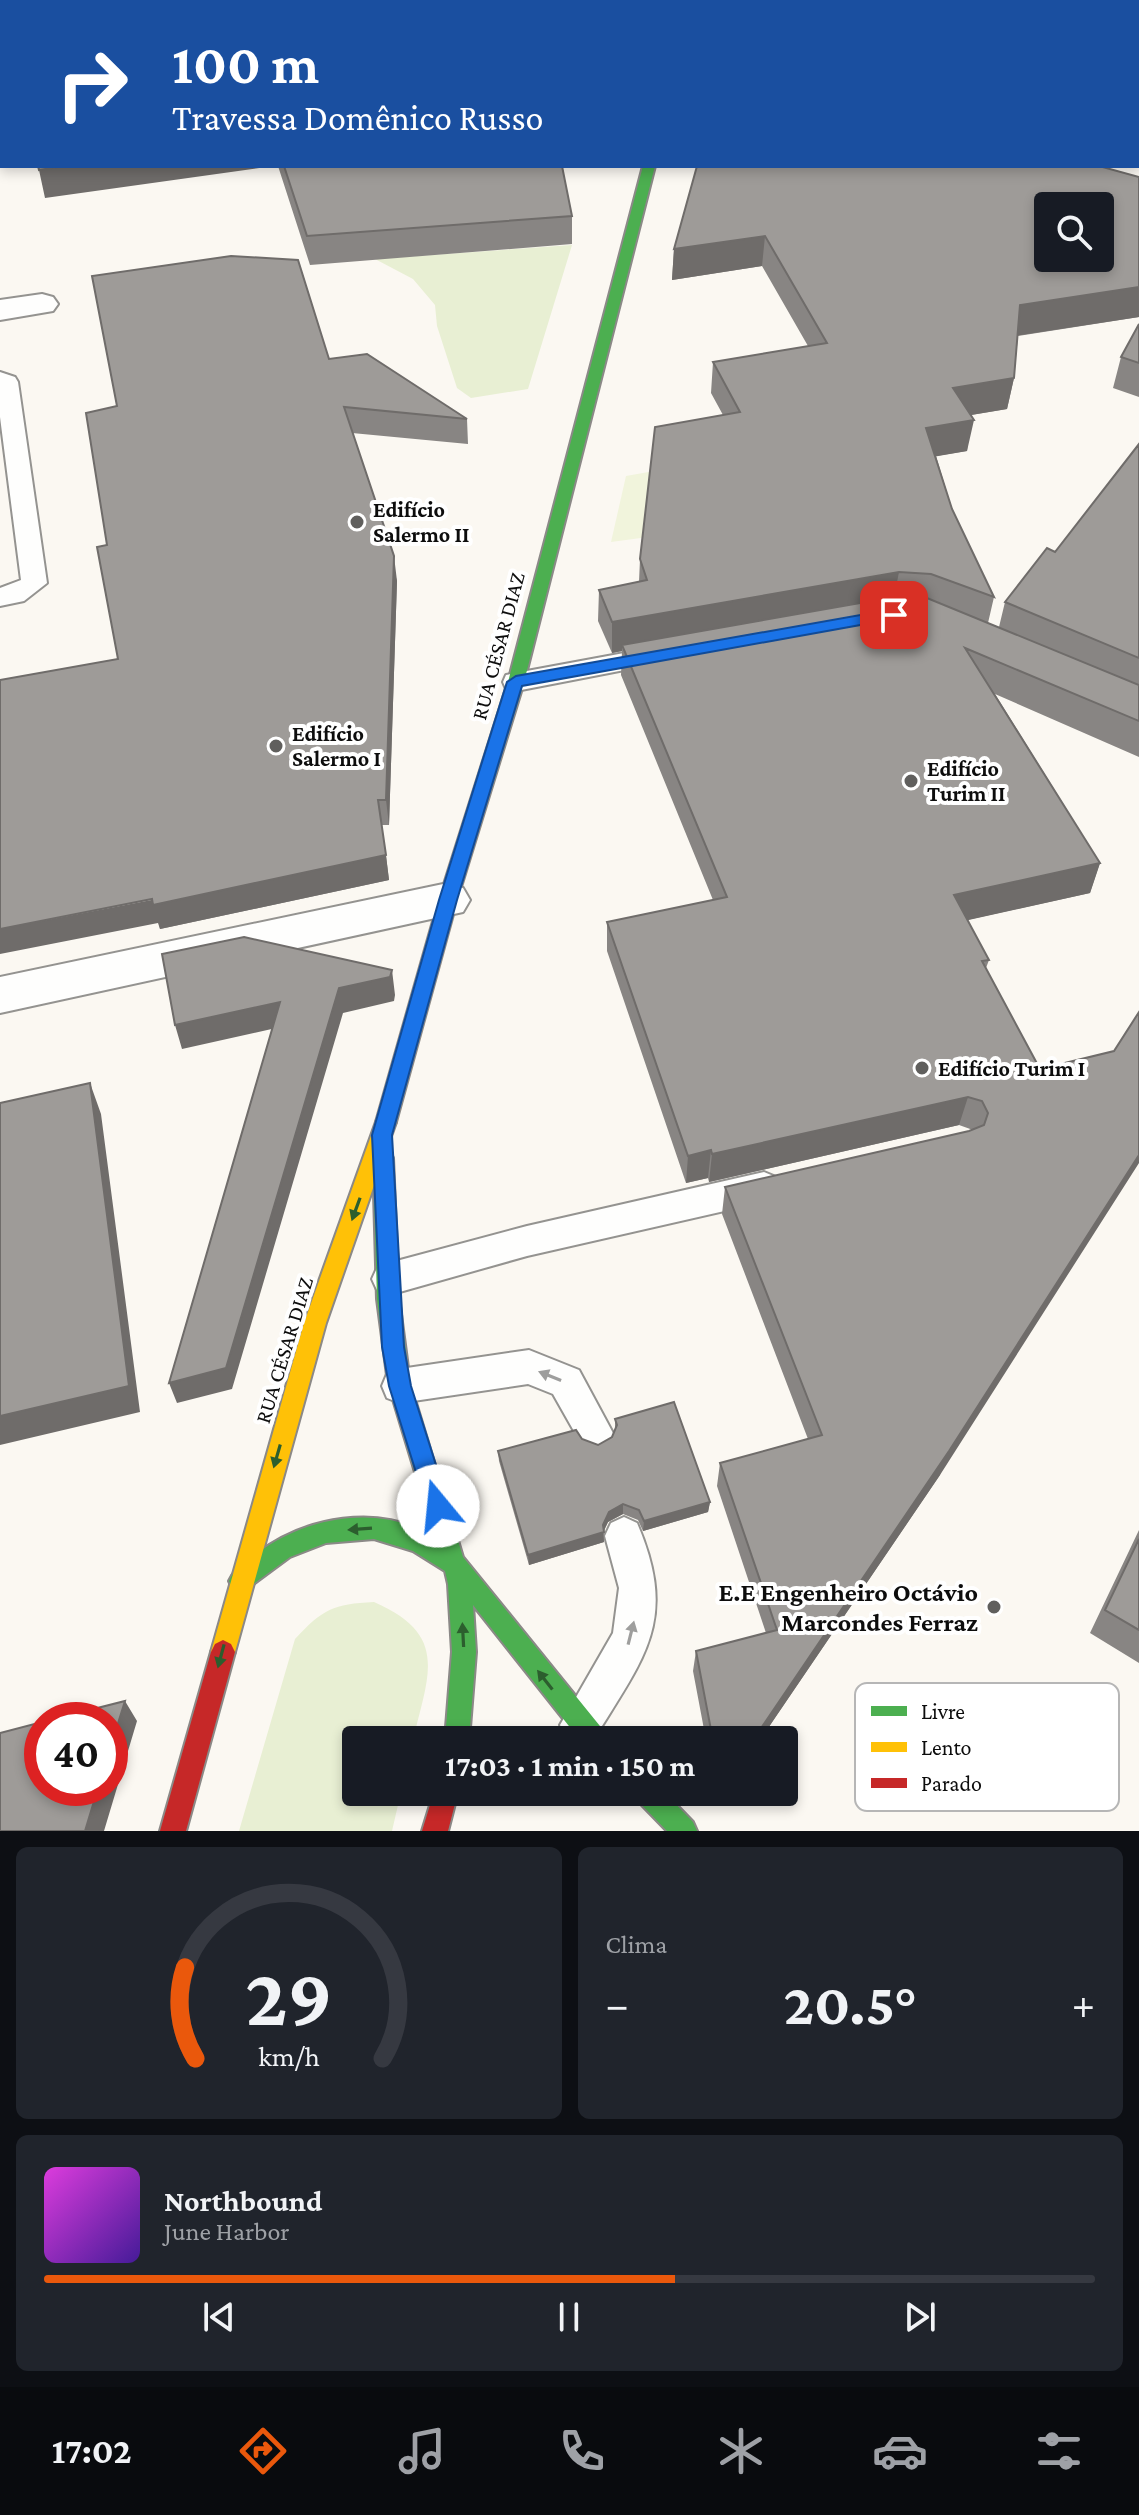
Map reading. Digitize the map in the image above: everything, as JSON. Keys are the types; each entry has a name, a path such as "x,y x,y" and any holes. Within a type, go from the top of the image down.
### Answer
{"street":[{"name":"RUA CÉSAR DIAZ","path":"173,1831 315,1323 382,1135 448,900 516,682 648,168"},
{"path":"0,310 42,304"},
{"path":"0,995 448,900"},
{"name":"RUA CÉSAR DIAZ","path":"382,1135 393,1347 400,1386 457,1566"},
{"path":"241,1581 282,1549 326,1532 374,1528 419,1541 457,1566 583,1726"},
{"path":"457,1566 463,1635 463,1707 460,1726"},
{"path":"435,1831 442,1806"},
{"path":"660,1806 684,1831"}],"lane":[{"path":"0,379 7,382 34,583 15,595 0,597"},
{"path":"516,682 686,651"},
{"path":"389,1279 527,1241 790,1181"},
{"path":"400,1386 529,1367 566,1382 596,1435"},
{"path":"591,1726 632,1639 638,1588 624,1536"}],"green space":[{"path":"572,245 528,389 471,398 457,388 437,326 435,305 413,279 375,259"},
{"path":"744,455 776,520 611,542 626,476"},
{"path":"374,1602 398,1615 414,1628 424,1643 428,1659 416,1726 342,1726 342,1806 398,1806 392,1831 239,1831 295,1639 321,1615 348,1604"}],"building":[{"path":"285,168 562,168 572,216 307,236"},
{"path":"696,168 1106,168 1139,177 1139,287 1020,305 1014,378 953,388 974,420 926,428 952,509 994,597 931,574 899,572 612,622 599,590 647,580 640,559 655,427 740,412 713,362 827,343 765,236 674,249"},
{"path":"231,256 298,260 329,359 367,354 467,419 344,407 394,556 386,800 378,800 386,855 153,905 152,899 0,929 0,680 118,659 97,547 107,545 86,413 117,406 92,276"},
{"path":"1139,324 1139,363 1121,357"},
{"path":"1139,444 1139,658 1005,602 1047,548 1055,552"},
{"path":"900,596 927,598 1139,685 1139,721 965,648 1100,863 954,895 989,960 982,961 1040,1069 1114,1051 1139,1012 1139,1155 949,1451 762,1726 710,1726 696,1651 777,1630 720,1463 822,1435 725,1187 969,1131 984,1125 988,1113 982,1101 968,1097 712,1154 711,1150 688,1156 607,922 727,897 622,645"},
{"path":"244,937 392,970 390,977 339,988 226,1368 169,1383 280,1002 175,1025 162,954"},
{"path":"90,1083 129,1386 0,1416 0,1103"},
{"path":"674,1402 710,1502 644,1521 639,1510 623,1504 609,1512 603,1525 604,1532 528,1555 498,1451 576,1430 582,1439 598,1445 612,1437 617,1425 615,1419"},
{"path":"1139,1539 1139,1630 1105,1610"},
{"path":"24,1727 24,1806 93,1806 85,1831 0,1831 0,1733"}],"traffic: fast":[{"path":"386,1122 448,900 516,682 648,168"},
{"path":"383,1158 388,1299 399,1383 460,1584 464,1652 458,1726"},
{"path":"241,1581 282,1549 326,1532 374,1528 419,1541 457,1566 584,1726"},
{"path":"660,1806 684,1831"}],"traffic: slow":[{"path":"223,1652 315,1323 386,1122"}],"traffic: jam":[{"path":"173,1831 223,1652"},
{"path":"435,1831 442,1806"}],"place":[{"name":"Edifício Salermo II","path":"357,522"},
{"name":"Edifício Salermo I","path":"276,746"},
{"name":"Edifício Turim II","path":"911,781"},
{"name":"Edifício Turim I","path":"922,1068"},
{"name":"E.E Engenheiro Octávio Marcondes Ferraz","path":"994,1607"}],"route":[{"path":"438,1506 400,1386 393,1347 382,1135 448,900 516,682 894,615"}]}
